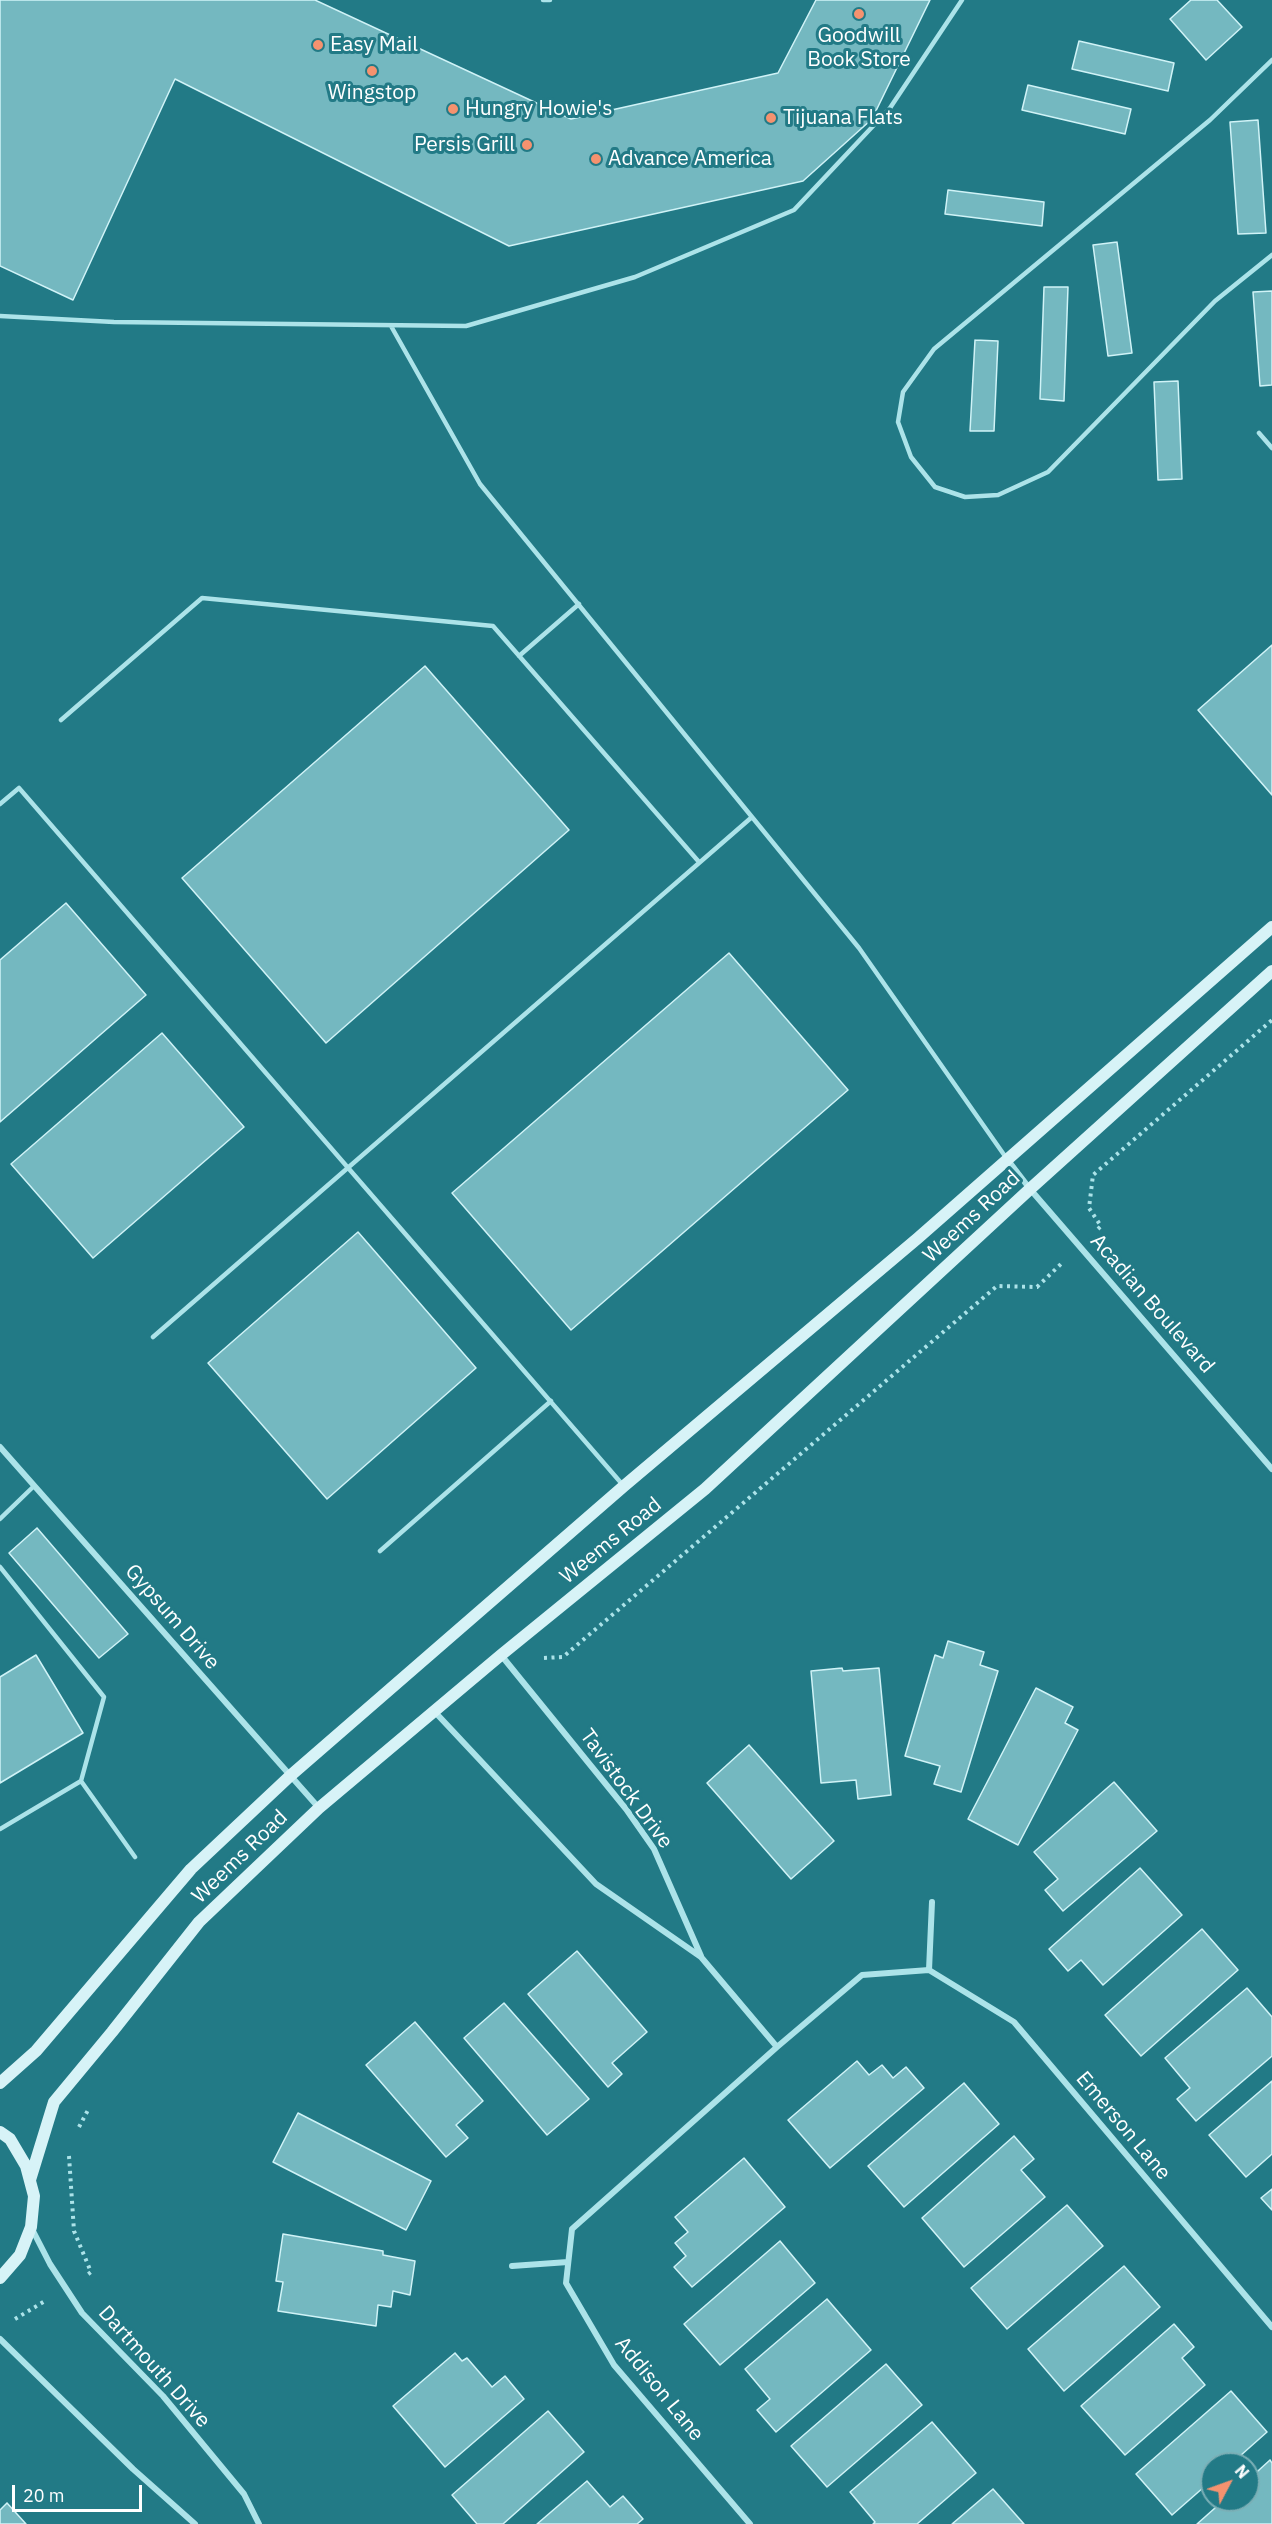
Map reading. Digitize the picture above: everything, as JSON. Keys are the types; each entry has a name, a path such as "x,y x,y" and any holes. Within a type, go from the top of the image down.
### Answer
{"street":[{"name":"Weems Road","path":"0,2083 36,2051 190,1869 290,1776 624,1486 918,1238 1272,927"},
{"name":"Weems Road","path":"30,2180 54,2102 199,1922 319,1808 501,1655 705,1489 1030,1189 1272,971"},
{"name":"Acadian Boulevard","path":"1007,1160 1272,1469"},
{"name":"Gypsum Drive","path":"0,1447 319,1808"},
{"name":"Tavistock Drive","path":"501,1655 626,1809 654,1850 701,1957"},
{"name":"Tavistock Drive","path":"434,1711 597,1884 701,1957 777,2047"},
{"path":"777,2047 862,1975 929,1970 932,1902"},
{"name":"Emerson Lane","path":"929,1970 1014,2022 1272,2327"},
{"name":"Addison Lane","path":"750,2524 614,2365 566,2283 572,2229 777,2047"},
{"path":"0,2132 10,2139 26,2166 34,2196 32,2227 20,2255 0,2278"},
{"name":"Dartmouth Drive","path":"32,2227 50,2264 82,2313 177,2414 244,2494 259,2524"},
{"path":"512,2266 568,2262"},
{"path":"0,2339 133,2469 195,2524"}],"lane":[{"path":"543,0 550,0"},
{"path":"0,316 126,322 466,326 635,277 794,210 890,108 962,0"},
{"path":"1272,60 1209,120 934,349 903,392 898,422 911,457 935,487 965,496 998,495 1048,472 1215,301 1272,255"},
{"path":"392,326 480,484 859,948 1007,1160"},
{"path":"1259,433 1272,448"},
{"path":"61,720 202,598 493,626 699,862"},
{"path":"519,656 579,604"},
{"path":"0,804 19,788 624,1486"},
{"path":"153,1337 752,817"},
{"path":"380,1551 551,1401"},
{"path":"0,1519 34,1486"},
{"path":"0,1567 104,1697 81,1781 0,1829"},
{"path":"81,1781 135,1857"}],"path":[{"path":"1101,1226 1089,1208 1093,1175 1272,1020"},
{"path":"543,1658 563,1657 997,1286 1037,1287"},
{"path":"78,2129 93,2101"},
{"path":"69,2147 74,2230 91,2272"},
{"path":"6,2324 51,2297"}],"building":[{"path":"0,0 315,0 571,119 778,73 816,0 930,0 872,119 803,181 509,246 175,79 73,300 0,266"},
{"path":"1191,0 1217,0 1242,27 1206,60 1170,19"},
{"path":"1079,41 1174,63 1168,91 1072,69"},
{"path":"1028,85 1131,109 1125,134 1022,110"},
{"path":"1258,120 1266,233 1238,234 1230,122"},
{"path":"948,190 1044,202 1042,226 945,214"},
{"path":"1117,242 1132,353 1108,356 1093,245"},
{"path":"1044,287 1068,287 1064,401 1040,399"},
{"path":"1272,291 1272,385 1260,386 1253,292"},
{"path":"975,340 998,341 994,431 970,431"},
{"path":"1178,381 1182,479 1158,480 1154,382"},
{"path":"1272,645 1272,795 1198,710"},
{"path":"425,666 569,830 326,1043 182,878"},
{"path":"66,903 146,995 0,1122 0,960"},
{"path":"729,953 848,1090 571,1330 452,1193"},
{"path":"162,1033 244,1127 93,1258 11,1164"},
{"path":"358,1232 476,1368 327,1499 208,1363"},
{"path":"37,1528 128,1634 99,1658 9,1553"},
{"path":"948,1641 984,1652 980,1665 998,1671 961,1792 934,1784 940,1766 905,1756 935,1655 943,1658"},
{"path":"36,1655 83,1733 0,1783 0,1677"},
{"path":"842,1668 843,1671 879,1668 891,1795 858,1799 856,1780 821,1783 811,1671"},
{"path":"1036,1688 1073,1707 1065,1723 1078,1730 1018,1845 968,1819"},
{"path":"749,1745 834,1841 791,1879 707,1783"},
{"path":"1114,1782 1157,1831 1063,1911 1045,1890 1058,1879 1034,1852"},
{"path":"1140,1868 1182,1915 1103,1985 1081,1960 1068,1971 1049,1949"},
{"path":"1202,1929 1238,1970 1141,2056 1105,2015"},
{"path":"577,1951 647,2032 612,2063 622,2074 608,2087 528,1994"},
{"path":"1247,1988 1272,2017 1272,2056 1196,2121 1177,2099 1190,2088 1165,2058"},
{"path":"504,2003 589,2099 547,2135 464,2038"},
{"path":"415,2022 483,2101 456,2125 468,2138 446,2157 366,2065"},
{"path":"857,2061 869,2075 882,2065 893,2078 906,2067 924,2088 830,2168 788,2120"},
{"path":"1272,2081 1272,2154 1246,2177 1209,2135"},
{"path":"964,2083 999,2124 904,2207 868,2166"},
{"path":"298,2113 431,2181 406,2230 273,2162"},
{"path":"1014,2136 1034,2159 1021,2170 1045,2197 964,2267 922,2218"},
{"path":"744,2158 785,2207 692,2287 674,2267 686,2256 675,2243 688,2232 675,2217"},
{"path":"1272,2189 1272,2210 1261,2198"},
{"path":"1067,2205 1103,2246 1007,2329 971,2288"},
{"path":"283,2234 383,2251 383,2255 415,2261 410,2295 393,2291 391,2307 378,2305 376,2326 278,2311 283,2282 276,2281"},
{"path":"780,2241 815,2283 720,2365 684,2324"},
{"path":"1124,2266 1160,2307 1064,2391 1028,2349"},
{"path":"827,2299 871,2350 776,2432 757,2410 770,2399 745,2369"},
{"path":"1174,2324 1194,2347 1182,2358 1205,2385 1125,2455 1081,2406"},
{"path":"455,2353 462,2361 467,2358 492,2387 505,2376 524,2399 445,2467 393,2406"},
{"path":"886,2364 922,2405 827,2487 791,2446"},
{"path":"1231,2391 1267,2432 1244,2452 1200,2452 1200,2490 1172,2515 1136,2474"},
{"path":"548,2411 584,2452 503,2524 477,2524 452,2495"},
{"path":"932,2422 976,2473 917,2524 873,2524 875,2522 850,2492"},
{"path":"1270,2460 1272,2463 1272,2524 1197,2524 1210,2512 1260,2512 1260,2469"},
{"path":"587,2481 610,2507 623,2496 643,2519 637,2524 537,2524"},
{"path":"993,2489 1024,2524 952,2524"},
{"path":"7,2503 26,2524 0,2524 0,2510"}],"place":[{"name":"Goodwill Book Store","path":"859,14"},
{"name":"Easy Mail","path":"318,45"},
{"name":"Wingstop","path":"372,71"},
{"name":"Hungry Howie's","path":"453,109"},
{"name":"Tijuana Flats","path":"771,118"},
{"name":"Persis Grill","path":"527,145"},
{"name":"Advance America","path":"596,159"}]}
